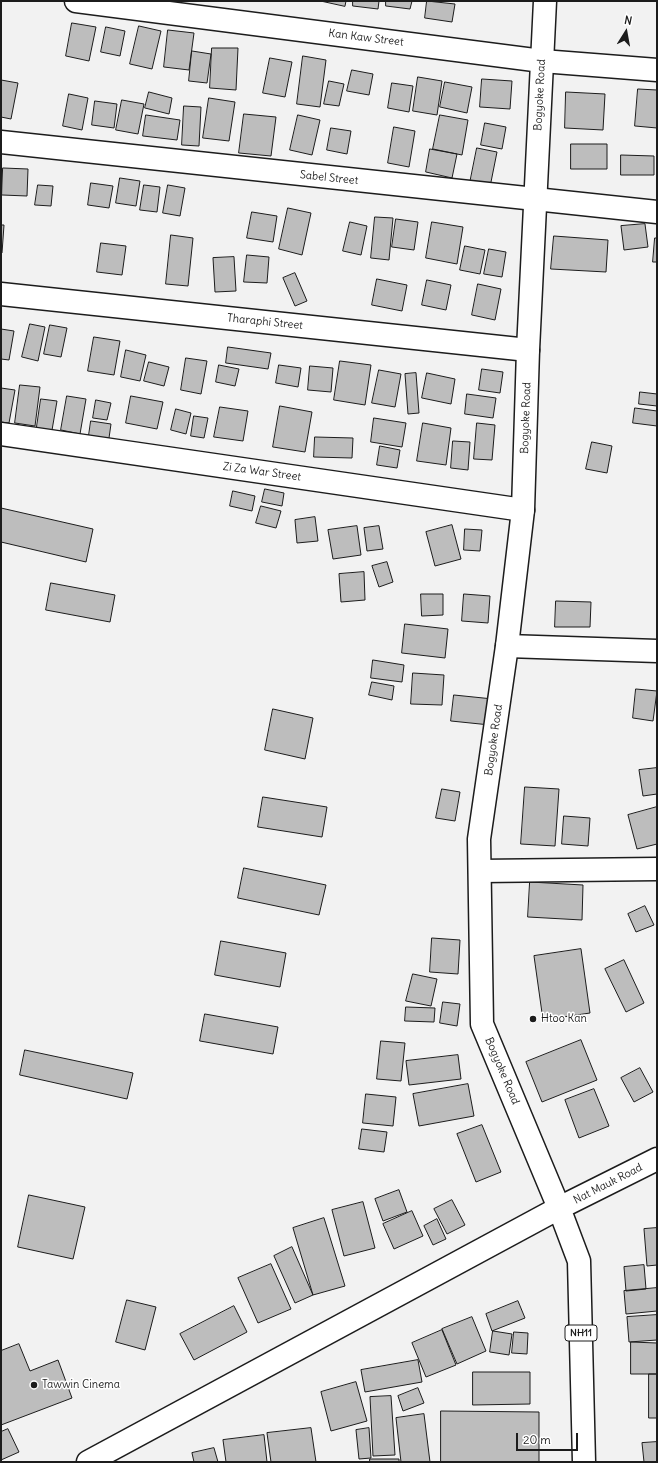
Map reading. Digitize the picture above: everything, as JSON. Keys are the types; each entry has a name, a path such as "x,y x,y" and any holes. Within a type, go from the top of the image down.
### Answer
{"main road":[{"name":"Kan Kaw Street","path":"76,1 542,61 657,70"},
{"name":"Bogyoke Road","path":"545,1 528,350 523,510 508,646 479,839 482,1024 559,1208 579,1261 584,1462"},
{"name":"Sabel Street","path":"1,142 657,212"},
{"name":"Tharaphi Street","path":"1,294 528,350"},
{"name":"Zi Za War Street","path":"1,434 523,510"},
{"path":"508,646 657,652"},
{"path":"480,871 657,869"},
{"name":"Nat Mauk Road","path":"88,1462 559,1208 657,1159"}],"building":[{"path":"321,1 346,1 345,6"},
{"path":"353,1 379,1 378,9 353,6"},
{"path":"386,1 412,1 410,9 386,6"},
{"path":"427,1 455,4 452,22 425,18"},
{"path":"72,23 96,27 89,61 66,56"},
{"path":"139,26 161,31 152,69 130,64"},
{"path":"106,27 125,31 120,56 101,52"},
{"path":"168,30 194,33 189,70 164,67"},
{"path":"212,48 238,48 236,90 210,88"},
{"path":"192,51 211,54 207,83 189,81"},
{"path":"303,56 326,60 320,107 297,104"},
{"path":"270,58 292,62 285,97 263,93"},
{"path":"352,70 373,74 369,95 347,91"},
{"path":"418,77 442,81 437,115 413,111"},
{"path":"482,79 512,81 510,109 480,107"},
{"path":"1,80 18,83 11,119 1,117"},
{"path":"329,81 344,84 339,106 324,104"},
{"path":"445,82 472,87 467,113 440,107"},
{"path":"392,83 413,86 409,112 388,108"},
{"path":"638,89 657,90 657,128 635,126"},
{"path":"149,92 172,98 169,114 145,108"},
{"path":"566,92 605,94 603,130 565,128"},
{"path":"69,94 88,98 82,130 63,126"},
{"path":"209,98 235,102 229,141 203,138"},
{"path":"122,100 144,104 138,134 116,130"},
{"path":"95,101 117,104 114,128 92,125"},
{"path":"184,106 201,107 199,146 182,145"},
{"path":"244,114 276,117 271,156 239,153"},
{"path":"146,115 180,120 177,140 143,136"},
{"path":"298,115 320,120 312,155 290,150"},
{"path":"440,115 468,120 462,155 433,149"},
{"path":"485,123 506,127 502,149 481,145"},
{"path":"394,127 415,131 409,167 388,163"},
{"path":"331,128 351,131 347,154 327,150"},
{"path":"571,144 607,144 607,169 571,169"},
{"path":"477,148 497,152 490,187 470,183"},
{"path":"430,149 457,154 452,178 426,172"},
{"path":"621,155 654,156 654,175 621,175"},
{"path":"3,168 28,169 27,196 2,195"},
{"path":"120,178 140,181 136,206 116,203"},
{"path":"91,183 113,186 109,208 88,205"},
{"path":"38,185 53,186 51,206 35,205"},
{"path":"144,185 160,187 157,212 140,210"},
{"path":"168,185 185,188 180,216 163,213"},
{"path":"288,208 311,213 302,255 279,249"},
{"path":"252,212 277,216 273,242 247,238"},
{"path":"375,217 393,218 389,260 371,258"},
{"path":"396,219 418,222 414,250 392,247"},
{"path":"350,222 367,226 361,255 343,251"},
{"path":"432,222 463,227 457,264 426,258"},
{"path":"645,224 648,247 624,250 621,226"},
{"path":"1,225 4,225 2,253 1,253"},
{"path":"171,235 193,238 188,286 166,284"},
{"path":"554,236 608,240 606,272 551,269"},
{"path":"655,238 657,238 657,262 653,262"},
{"path":"101,243 126,246 122,275 97,272"},
{"path":"465,246 485,250 480,274 460,270"},
{"path":"489,249 506,252 502,277 484,274"},
{"path":"247,255 269,257 267,283 244,282"},
{"path":"234,257 236,291 215,292 213,258"},
{"path":"295,273 307,301 295,306 283,278"},
{"path":"377,279 407,285 402,311 372,305"},
{"path":"427,280 451,285 446,310 422,305"},
{"path":"478,284 501,289 495,320 472,315"},
{"path":"30,324 45,327 38,361 22,357"},
{"path":"50,325 67,328 61,357 44,354"},
{"path":"1,329 14,331 9,360 1,359"},
{"path":"94,337 120,341 114,375 88,371"},
{"path":"228,347 271,353 268,369 226,363"},
{"path":"126,350 146,355 140,381 121,377"},
{"path":"186,358 207,361 201,394 181,390"},
{"path":"340,361 371,365 365,405 334,400"},
{"path":"149,362 169,367 164,386 144,381"},
{"path":"219,365 239,369 235,386 216,382"},
{"path":"279,365 301,368 298,387 276,383"},
{"path":"310,366 333,368 331,392 308,390"},
{"path":"482,369 503,372 500,393 479,390"},
{"path":"379,370 401,374 395,407 372,403"},
{"path":"416,373 419,413 408,414 405,374"},
{"path":"427,373 455,379 451,404 422,398"},
{"path":"20,385 40,387 35,426 15,423"},
{"path":"1,388 15,390 9,423 1,422"},
{"path":"640,392 657,394 657,406 639,404"},
{"path":"467,394 496,398 493,418 465,414"},
{"path":"67,396 86,399 80,434 61,430"},
{"path":"131,396 163,402 157,429 126,423"},
{"path":"41,399 57,401 51,436 36,433"},
{"path":"96,400 111,403 107,420 93,418"},
{"path":"280,406 312,412 305,452 273,447"},
{"path":"220,407 248,411 243,441 214,437"},
{"path":"635,408 657,411 657,426 633,423"},
{"path":"176,409 191,413 186,434 171,430"},
{"path":"194,416 208,418 204,438 191,436"},
{"path":"374,418 406,423 402,447 371,442"},
{"path":"91,421 111,424 108,445 88,442"},
{"path":"423,423 451,428 446,465 417,461"},
{"path":"477,423 495,425 492,460 474,459"},
{"path":"315,437 353,438 352,458 314,457"},
{"path":"453,441 470,442 468,470 451,468"},
{"path":"592,442 612,446 607,473 586,469"},
{"path":"380,446 400,450 397,468 377,465"},
{"path":"265,489 284,493 282,506 262,502"},
{"path":"233,491 255,496 252,511 230,506"},
{"path":"261,506 281,511 276,528 256,523"},
{"path":"1,508 93,529 86,562 1,542"},
{"path":"315,517 318,541 297,543 295,520"},
{"path":"452,525 461,559 435,566 426,532"},
{"path":"357,526 361,555 333,559 328,530"},
{"path":"379,526 383,549 367,551 364,528"},
{"path":"465,529 482,530 480,551 464,550"},
{"path":"387,562 393,582 379,587 372,566"},
{"path":"364,572 365,600 341,602 339,574"},
{"path":"51,583 115,595 110,622 46,610"},
{"path":"421,594 443,594 443,615 422,616"},
{"path":"464,594 490,596 488,623 462,621"},
{"path":"556,601 591,602 590,627 555,627"},
{"path":"405,624 448,629 445,658 402,653"},
{"path":"373,660 404,665 402,682 371,678"},
{"path":"413,673 444,675 442,705 411,704"},
{"path":"372,682 394,686 392,700 369,695"},
{"path":"636,689 657,691 653,721 633,718"},
{"path":"454,695 493,699 490,725 451,721"},
{"path":"273,709 313,718 305,759 265,750"},
{"path":"657,768 657,794 643,796 639,770"},
{"path":"525,787 559,789 555,846 521,844"},
{"path":"442,789 460,792 455,821 436,818"},
{"path":"263,797 327,807 322,837 258,827"},
{"path":"657,807 657,844 637,849 628,815"},
{"path":"564,816 590,818 588,846 562,844"},
{"path":"244,868 326,885 319,915 238,898"},
{"path":"530,882 583,885 582,920 528,917"},
{"path":"645,906 654,925 636,932 628,914"},
{"path":"432,938 460,940 458,974 430,972"},
{"path":"221,941 286,953 280,987 215,975"},
{"path":"581,949 590,1013 543,1020 534,956"},
{"path":"624,960 644,1003 626,1012 605,969"},
{"path":"413,974 437,979 431,1006 406,1001"},
{"path":"443,1002 460,1004 457,1026 440,1023"},
{"path":"406,1007 435,1008 434,1022 405,1021"},
{"path":"205,1014 278,1027 273,1054 200,1041"},
{"path":"581,1040 597,1080 542,1102 526,1062"},
{"path":"381,1041 405,1043 401,1081 377,1079"},
{"path":"25,1050 133,1073 127,1099 20,1075"},
{"path":"458,1055 461,1079 409,1085 406,1061"},
{"path":"640,1068 653,1092 634,1102 621,1078"},
{"path":"468,1084 474,1116 419,1126 413,1094"},
{"path":"594,1089 609,1126 579,1138 565,1100"},
{"path":"366,1094 396,1097 393,1126 363,1123"},
{"path":"482,1125 501,1172 476,1182 457,1134"},
{"path":"362,1129 387,1132 384,1152 359,1149"},
{"path":"399,1190 407,1212 383,1221 375,1199"},
{"path":"29,1195 85,1207 73,1259 18,1247"},
{"path":"452,1200 465,1225 447,1234 434,1209"},
{"path":"363,1202 375,1248 344,1256 332,1210"},
{"path":"412,1211 423,1236 394,1249 383,1224"},
{"path":"324,1218 345,1286 313,1295 293,1228"},
{"path":"437,1219 446,1239 433,1245 424,1226"},
{"path":"657,1228 657,1265 647,1266 644,1229"},
{"path":"292,1247 313,1295 295,1303 274,1256"},
{"path":"271,1264 291,1309 258,1323 238,1278"},
{"path":"644,1265 646,1289 626,1291 624,1267"},
{"path":"657,1288 657,1311 626,1314 624,1291"},
{"path":"127,1300 156,1307 145,1350 116,1342"},
{"path":"518,1301 525,1318 492,1331 486,1314"},
{"path":"234,1306 247,1332 194,1360 180,1334"},
{"path":"657,1315 657,1340 629,1342 627,1317"},
{"path":"472,1317 486,1351 457,1364 442,1329"},
{"path":"442,1330 456,1365 426,1377 412,1343"},
{"path":"493,1331 512,1334 509,1355 490,1352"},
{"path":"514,1332 528,1333 527,1354 512,1353"},
{"path":"631,1342 657,1343 657,1374 631,1374"},
{"name":"Tawwin Cinema","path":"19,1344 30,1371 58,1360 72,1398 1,1425 1,1351"},
{"path":"418,1360 422,1382 365,1392 361,1370"},
{"path":"473,1372 530,1372 530,1404 473,1405"},
{"path":"649,1374 657,1374 657,1418 649,1418"},
{"path":"356,1382 367,1421 331,1431 321,1392"},
{"path":"418,1388 424,1403 403,1411 398,1396"},
{"path":"391,1396 395,1455 373,1456 370,1397"},
{"path":"441,1411 539,1412 539,1462 441,1462"},
{"path":"424,1414 430,1462 401,1462 396,1418"},
{"path":"311,1428 316,1462 271,1462 267,1433"},
{"path":"369,1428 371,1458 359,1459 356,1430"},
{"path":"8,1429 19,1452 1,1460 1,1432"},
{"path":"264,1435 267,1462 226,1462 223,1440"},
{"path":"657,1442 657,1462 644,1462 642,1443"},
{"path":"214,1448 218,1462 194,1462 192,1453"},
{"path":"370,1459 399,1459 399,1462 370,1462"}],"place":[{"name":"Htoo Kan","path":"533,1019"},
{"name":"Tawwin Cinema","path":"34,1385"}]}
